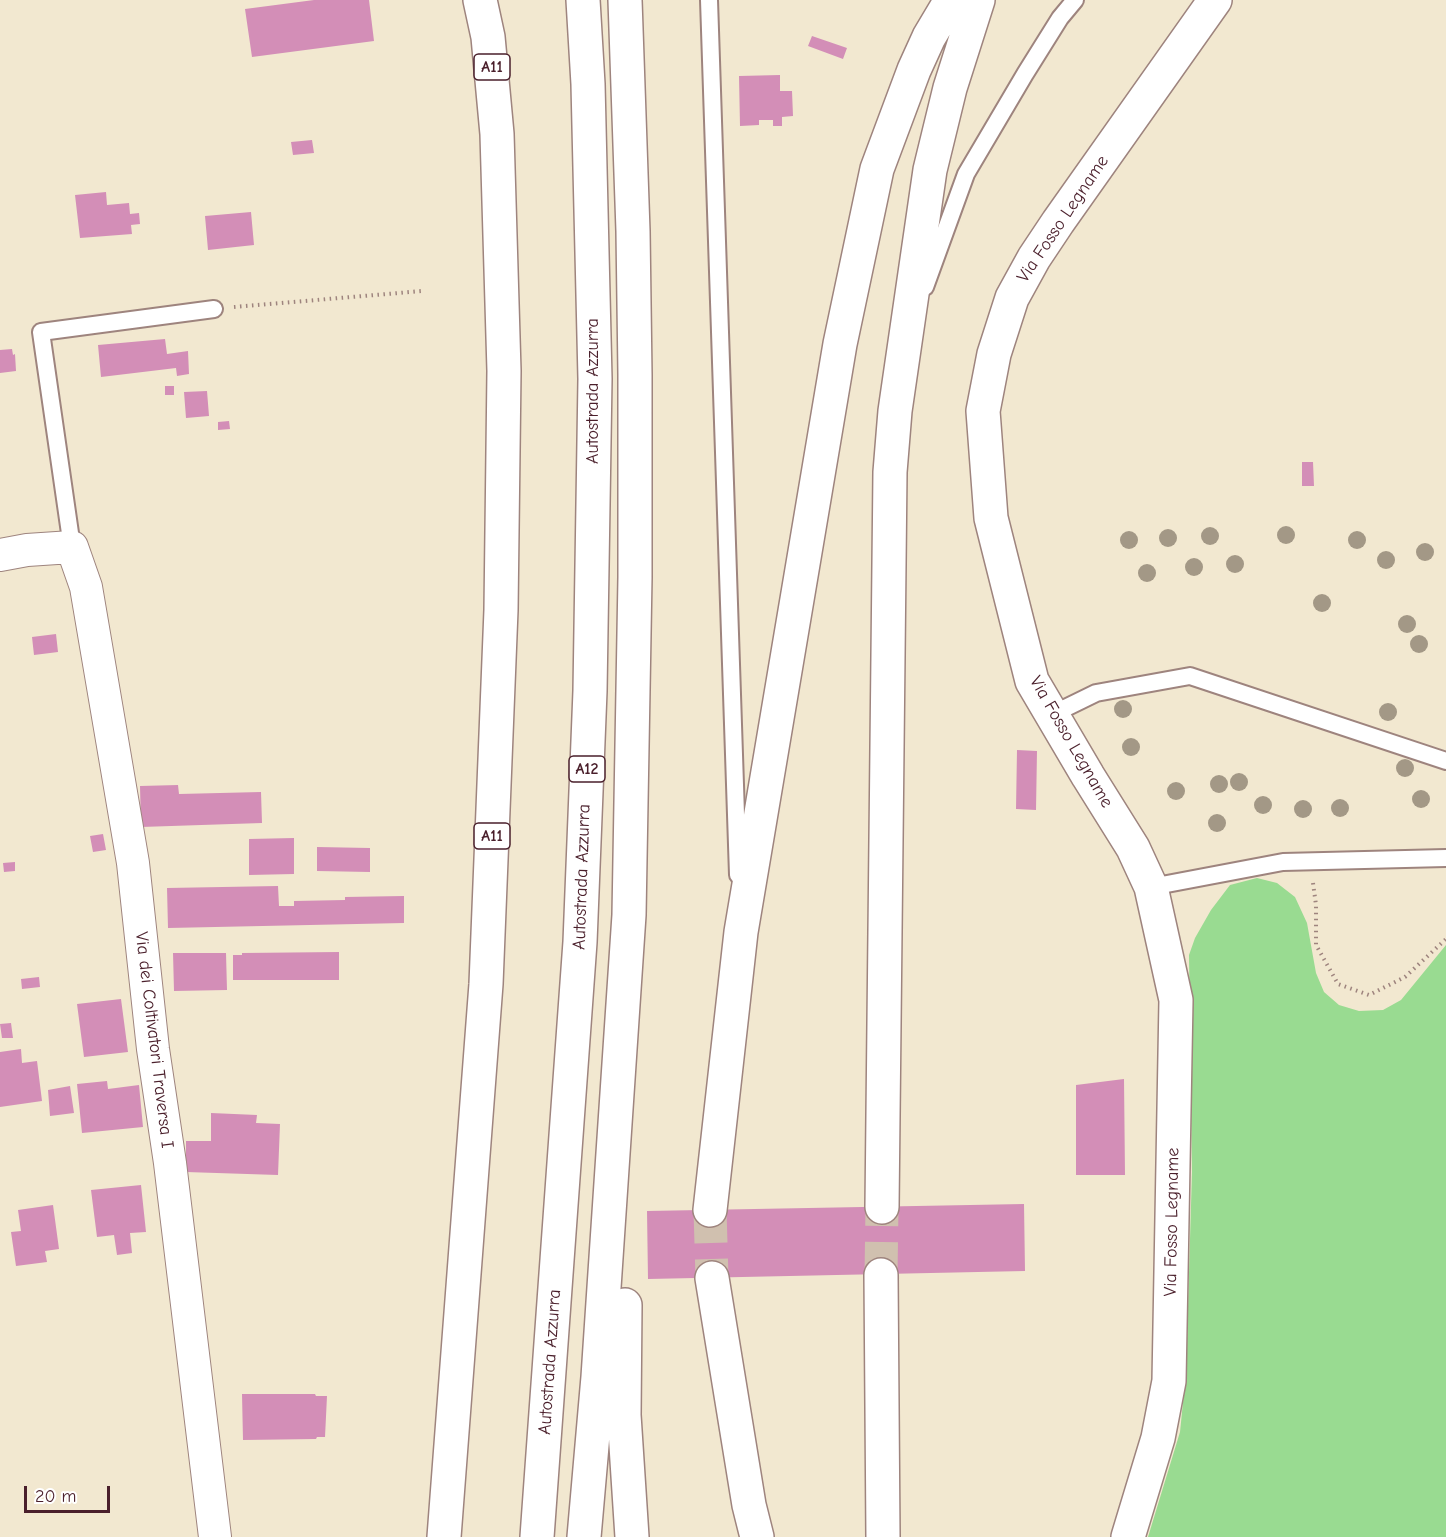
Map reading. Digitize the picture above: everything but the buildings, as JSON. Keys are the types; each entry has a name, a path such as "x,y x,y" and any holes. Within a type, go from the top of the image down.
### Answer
{"main road":[{"name":"A11","path":"444,1537 486,984 501,610 504,370 498,146 488,37 480,0"},
{"name":"Autostrada Azzurra","path":"537,1537 580,942 590,691 595,379 588,84 583,0"},
{"name":"A12","path":"584,1537 598,1377 629,915 635,577 635,375 633,220 625,0"},
{"path":"710,1210 741,932 840,344 877,170 914,70 929,37 951,0"},
{"path":"882,1207 890,472 895,411 930,170 950,88 978,0"},
{"name":"Via Fosso Legname","path":"1128,1537 1158,1438 1169,1381 1176,1000 1151,887 1133,848 1032,681 990,518 983,411 994,354 1012,298 1034,258 1215,0"},
{"path":"629,915 623,1349 626,1458 632,1537"},
{"path":"881,1275 883,1537"},
{"path":"712,1278 749,1505 757,1537"}],"street":[{"path":"0,555 27,550 72,547"},
{"name":"Via dei Coltivatori Traversa I","path":"72,547 86,587 133,863 153,1049 171,1175 215,1537"}],"lane":[{"path":"709,0 741,932"},
{"path":"904,350 966,174 1024,74 1060,18 1075,0"},
{"path":"72,547 41,332 214,309"},
{"path":"1051,715 1096,693 1190,676 1446,761"},
{"path":"1151,887 1283,862 1446,858"}],"path":[{"path":"214,309 422,291"},
{"path":"1309,861 1316,905 1316,945 1338,984 1369,995 1405,977 1446,939"}],"green space":[{"path":"1257,878 1277,883 1295,897 1307,923 1316,973 1324,992 1339,1005 1359,1011 1383,1010 1401,1000 1446,945 1446,1537 1148,1537 1180,1432 1186,1373 1192,1172 1189,955 1195,938 1211,910 1230,885"}],"tunnel":[{"path":"881,1275 882,1207"},
{"path":"710,1210 712,1278"}]}
